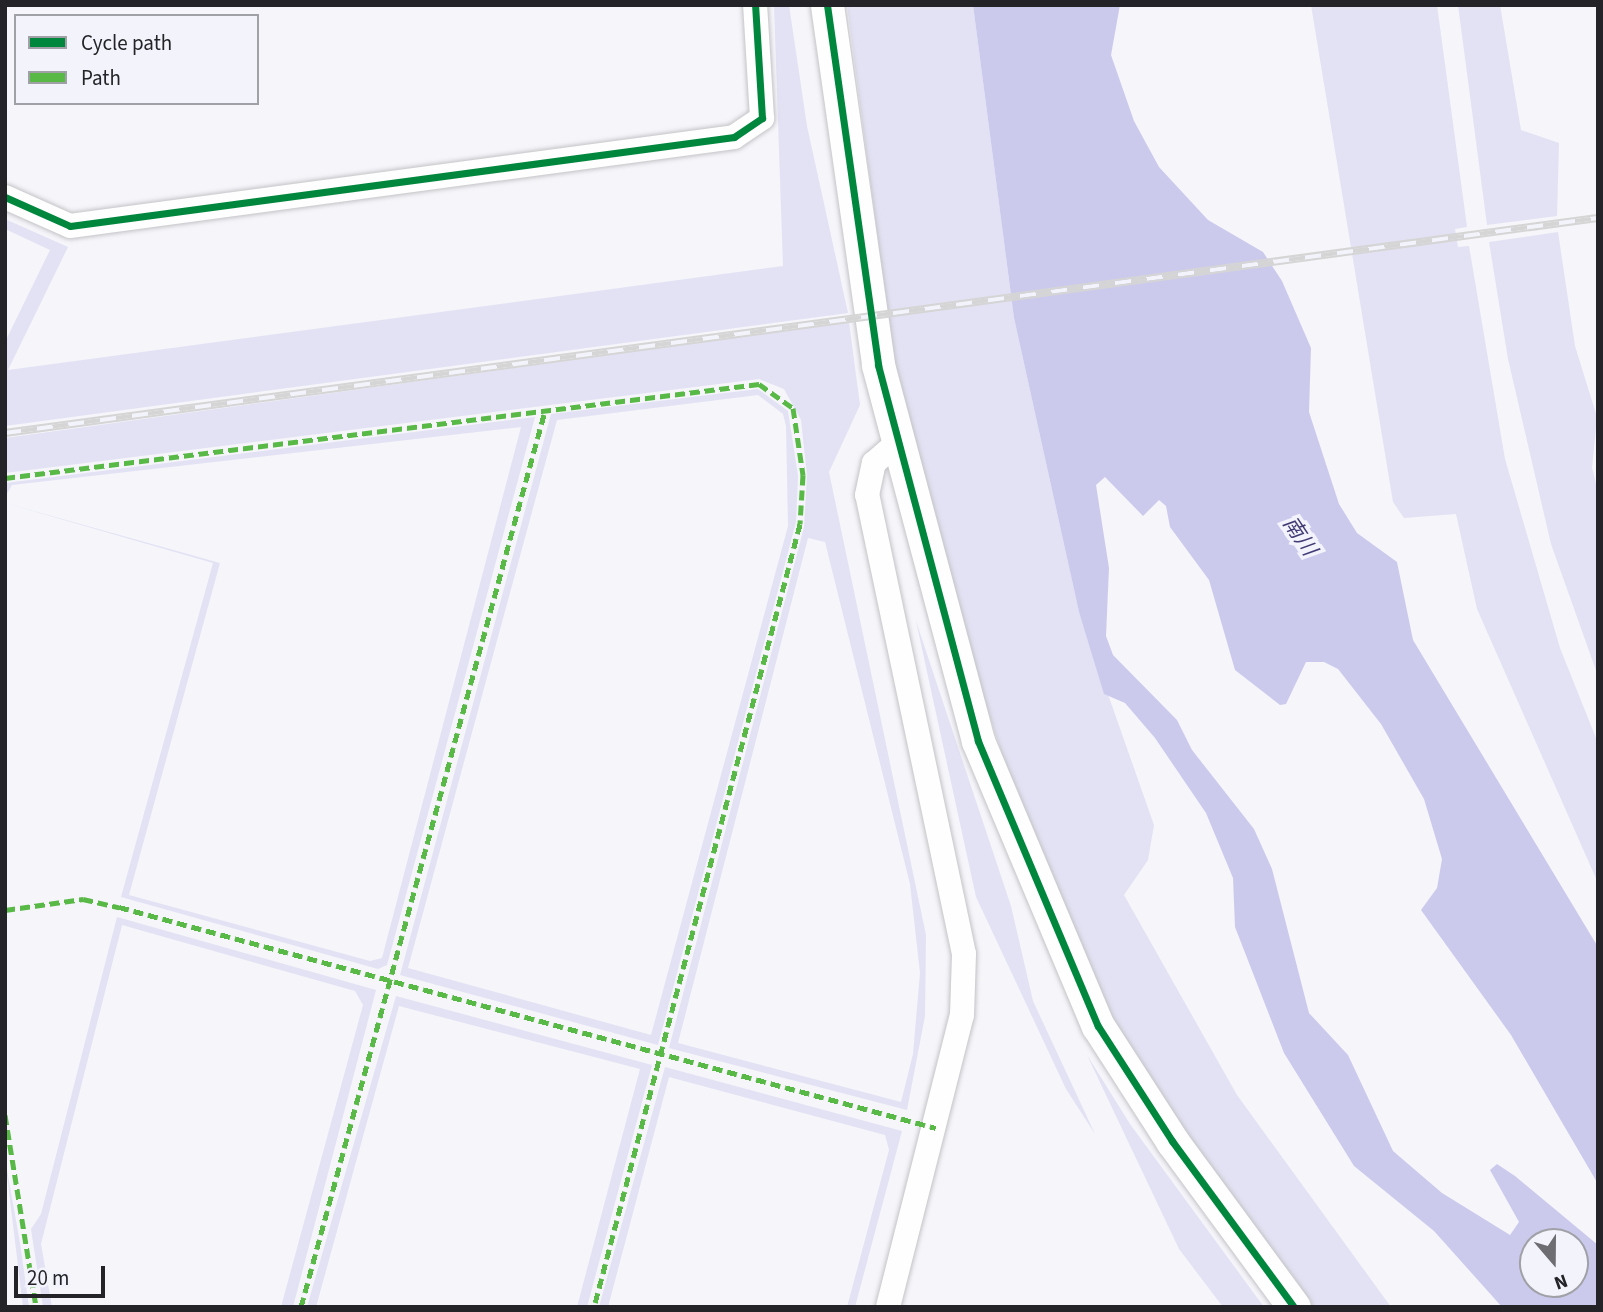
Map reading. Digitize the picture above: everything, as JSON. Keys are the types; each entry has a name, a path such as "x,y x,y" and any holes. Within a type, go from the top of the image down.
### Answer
{"street":[{"path":"5,197 70,226 734,137 762,118 755,5"},
{"path":"827,5 869,315 897,443 978,741 1074,979 1141,1095 1294,1307"},
{"path":"888,1307 962,1015 964,954 867,495 874,463 897,443"}],"shaded area":[{"path":"774,5 789,5 807,126 848,313 5,426 5,342 50,250 5,229 5,219 68,247 8,370 783,266"},
{"path":"847,5 973,5 1014,318 1079,612 1154,825 1148,860 1124,895 1237,1095 1391,1307 1313,1307 1186,1133 1113,1018 1023,817 971,660 894,362"},
{"path":"1311,5 1437,5 1467,227 1455,229 1458,247 1469,246 1505,459 1560,648 1598,743 1598,883 1477,609 1456,514 1404,518 1393,502"},
{"path":"1458,5 1500,5 1521,130 1559,143 1557,216 1487,225"},
{"path":"1558,232 1575,346 1597,417 1592,468 1598,491 1598,676 1551,544 1508,359 1489,242"},
{"path":"849,322 860,405 829,472 926,935 925,1016 907,1110 669,1048 804,527 807,475 801,420 784,389 759,379 5,473 5,438","holes":["808,538 825,542 910,884 920,973 913,1054 901,1102 678,1043"]},
{"path":"758,389 788,411 798,476 796,522 658,1045 400,975 551,414","holes":["758,395 783,414 786,426 788,526 651,1035 408,968 557,420"]},
{"path":"535,417 387,965 378,969 121,897 213,563 5,503 220,563 129,895 370,961 382,958 521,427 12,485 5,497 5,483"},
{"path":"916,621 1011,906 1033,1001 1095,1134 1066,1089 976,897"},
{"path":"117,917 376,990 293,1307 281,1307 363,1005 355,991 122,925 41,1244 52,1307 43,1307 31,1229 41,1214"},
{"path":"396,996 652,1065 587,1307 577,1307 640,1069 399,1006 316,1307 307,1307"},
{"path":"1087,1055 1130,1124 1264,1307 1223,1307 1179,1249"},
{"path":"665,1067 902,1131 855,1307 847,1307 889,1150 885,1135 669,1077 608,1307 599,1307"},
{"path":"5,1159 20,1243 29,1307 23,1307"}],"water":[{"name":"南川","path":"973,5 1120,5 1111,55 1134,121 1159,167 1208,220 1263,252 1282,281 1311,348 1309,412 1339,504 1357,533 1397,562 1413,640 1598,947 1598,1184 1511,1035 1421,910 1437,888 1442,859 1424,799 1381,724 1338,669 1324,662 1306,662 1286,704 1280,705 1235,670 1209,580 1170,527 1166,506 1159,500 1143,516 1105,477 1096,485 1109,568 1106,636 1113,655 1177,720 1192,750 1254,829 1272,869 1309,1013 1348,1055 1393,1151 1442,1193 1510,1235 1519,1222 1490,1170 1497,1164 1515,1176 1578,1228 1519,1228 1519,1298 1589,1298 1589,1238 1598,1245 1598,1307 1502,1307 1434,1231 1354,1166 1284,1053 1235,927 1233,878 1206,813 1155,738 1125,703 1104,694 1079,612 1014,318"}],"railway":[{"path":"5,433 1598,218"}],"marked path":[{"path":"5,478 759,384 793,408 803,475 800,524 594,1307"},
{"path":"301,1307 545,411"},
{"path":"5,910 83,899 119,907 936,1128"},
{"path":"5,1115 36,1307"}],"cycle path":[{"path":"5,197 70,226 734,137 762,118 755,5"},
{"path":"827,5 878,365 978,741 1098,1026 1172,1141 1294,1307"}]}
